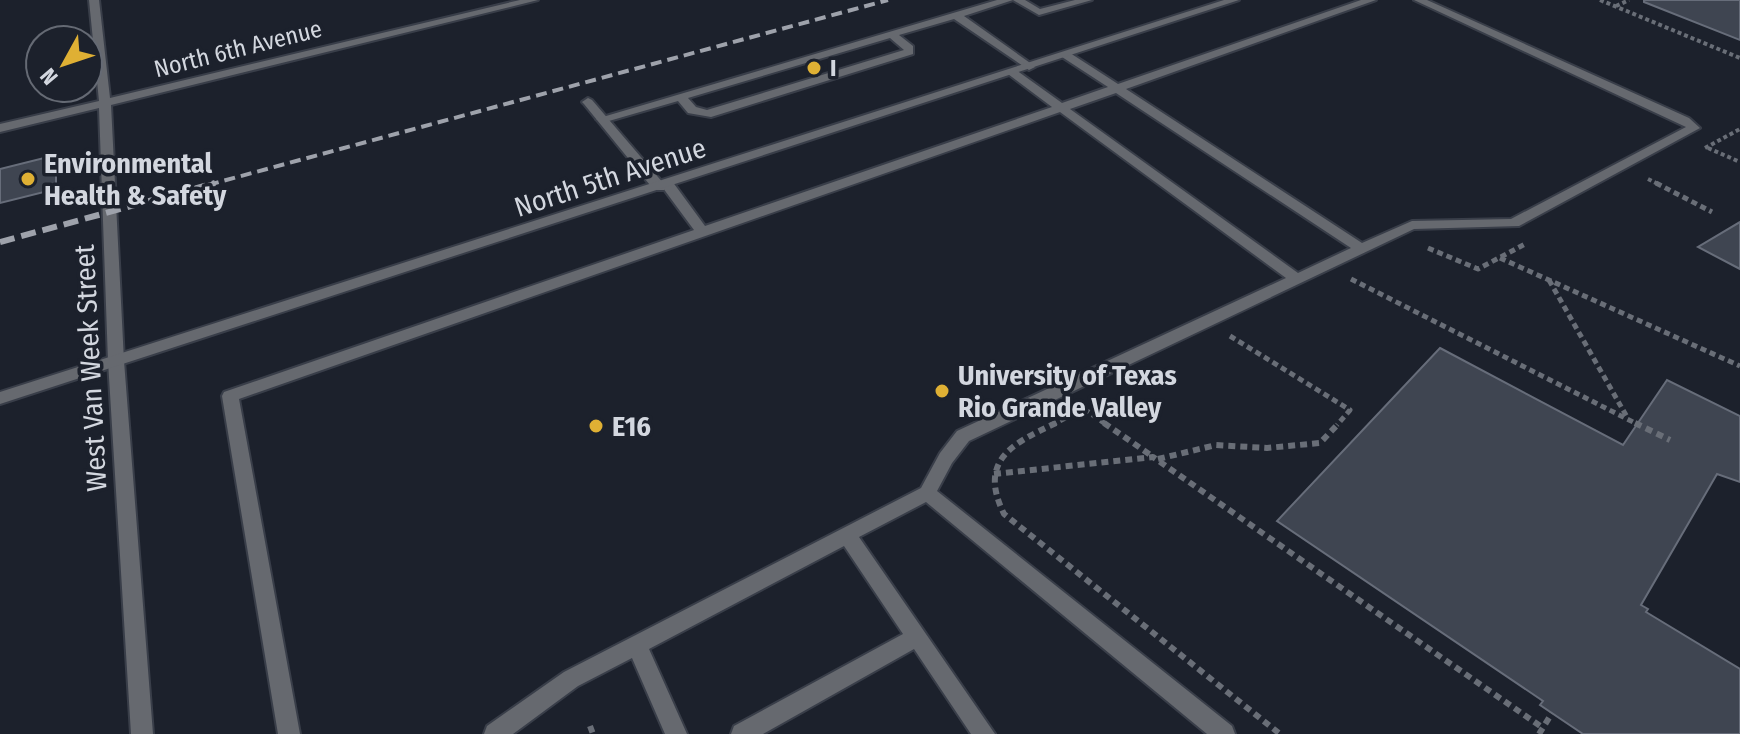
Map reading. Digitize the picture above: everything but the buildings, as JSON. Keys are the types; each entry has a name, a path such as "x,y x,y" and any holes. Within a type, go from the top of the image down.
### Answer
{"street":[{"name":"West Van Week Street","path":"94,0 105,104 116,361 142,734"},
{"name":"North 6th Avenue","path":"0,128 533,0"},
{"path":"602,119 1008,0"},
{"path":"1018,0 1039,12 1087,0"},
{"name":"North 5th Avenue","path":"0,398 1234,0"},
{"path":"289,734 230,396 1371,0"},
{"path":"495,734 571,679 927,493 946,458 963,436 1412,225 1514,223 1694,128 1685,121 1419,0"},
{"path":"955,15 1029,67"},
{"path":"680,96 692,110 707,114 909,52 909,48 891,34"},
{"path":"1066,55 1362,249"},
{"path":"1012,72 1297,279"},
{"path":"588,102 702,232"},
{"path":"927,493 1224,734"},
{"path":"847,535 917,637 974,731"},
{"path":"742,734 917,637"},
{"path":"636,644 676,734"}],"path":[{"path":"1600,0 1740,58"},
{"path":"1615,6 1629,0"},
{"path":"1707,147 1740,162"},
{"path":"1648,179 1712,212"},
{"path":"1500,258 1740,366"},
{"path":"1337,285 1350,278 1670,440"},
{"path":"1548,279 1627,418"},
{"path":"1216,343 1243,330"},
{"path":"993,474 1155,458 1216,445 1267,448 1320,443 1350,410 1230,336"},
{"path":"1095,404 1013,445 1000,458 993,474 993,495 1004,514 1280,734"},
{"path":"1084,409 1541,731 1552,713"}],"railway":[{"path":"208,185 888,0"},
{"path":"0,242 215,183"}],"place":[{"name":"I","path":"814,68"},
{"name":"Environmental Health & Safety","path":"28,179"},
{"name":"University of Texas Rio Grande Valley","path":"942,391"},
{"name":"E16","path":"596,426"}]}
